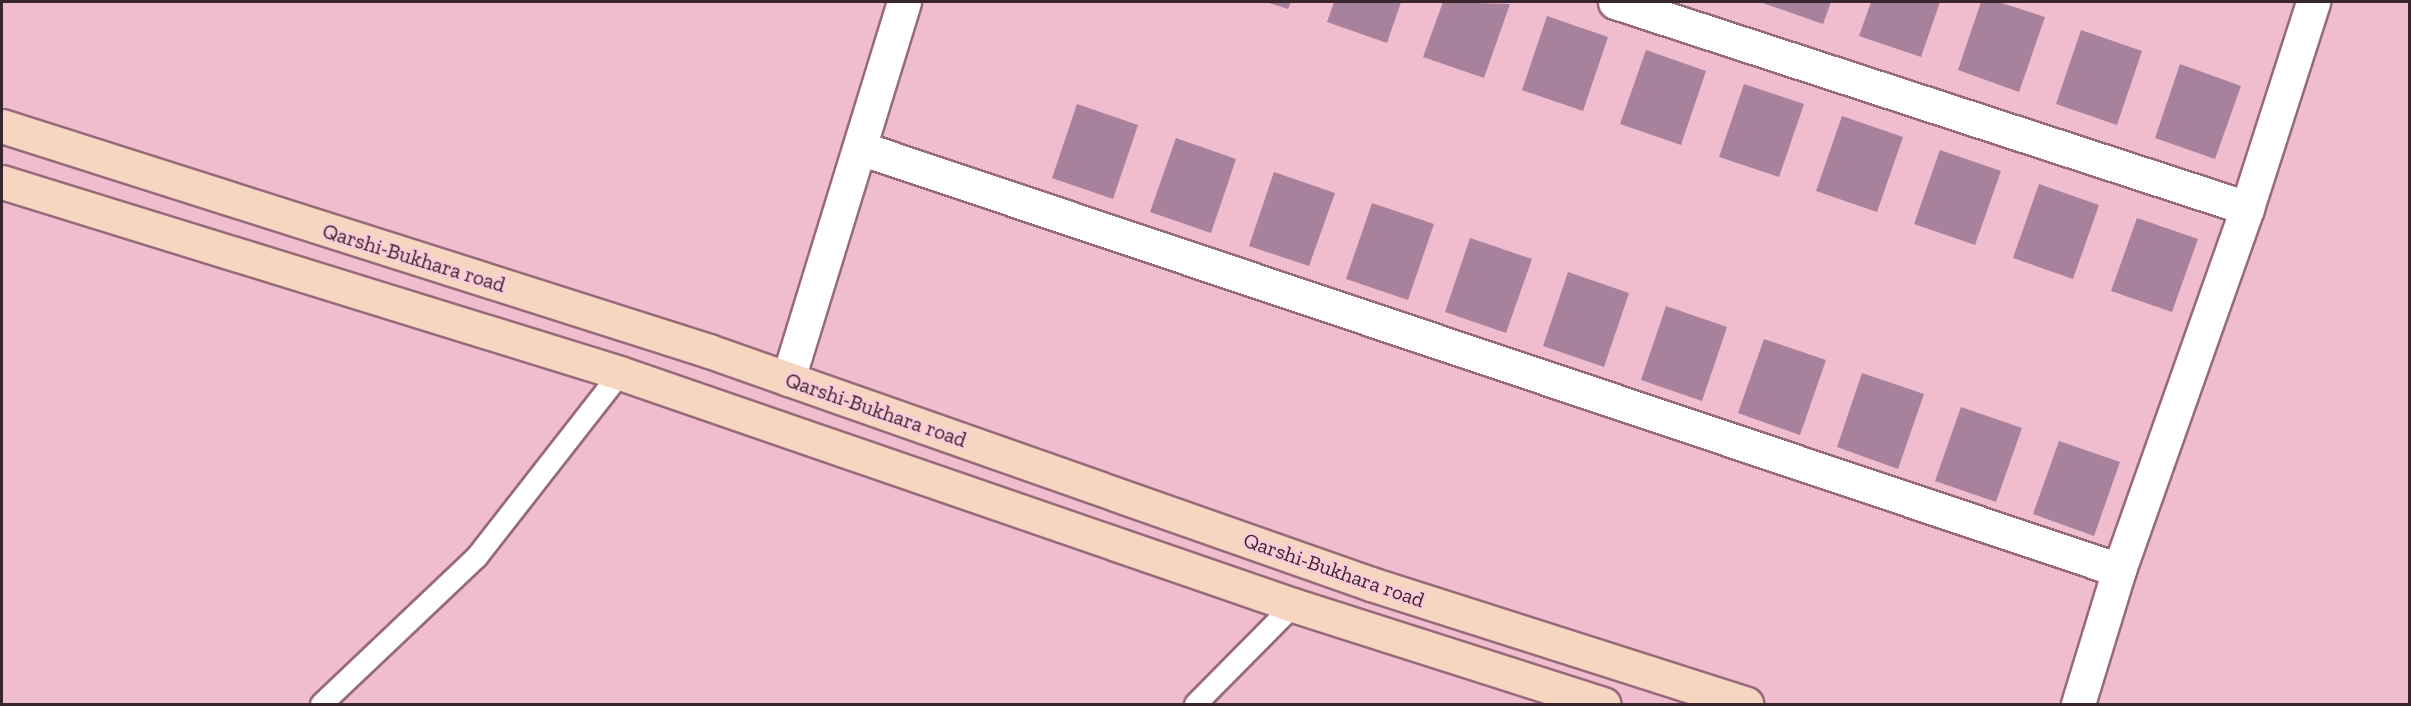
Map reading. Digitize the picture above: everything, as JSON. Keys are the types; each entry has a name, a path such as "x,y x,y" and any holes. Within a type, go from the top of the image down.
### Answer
{"highway":[{"name":"Qarshi-Bukhara road","path":"2,126 788,379 1371,584 1746,705"},
{"name":"Qarshi-Bukhara road","path":"2,182 620,373 1293,605 1604,705"}],"street":[{"path":"788,379 904,2"},
{"path":"1615,2 2247,208"},
{"path":"2078,705 2119,570 2247,208 2313,2"},
{"path":"860,148 2119,570"}],"lane":[{"path":"321,705 476,557 620,373"},
{"path":"1195,705 1293,605"}],"building":[{"path":"1266,2 1291,2 1288,9"},
{"path":"1334,2 1401,2 1387,43 1327,22"},
{"path":"1443,2 1510,4 1484,78 1423,57"},
{"path":"1760,2 1831,2 1823,24"},
{"path":"1871,2 1940,2 1921,57 1859,36"},
{"path":"1981,2 1999,2 2045,17 2019,92 1958,70"},
{"path":"1547,16 1608,37 1583,111 1522,90"},
{"path":"2081,30 2142,51 2117,125 2056,104"},
{"path":"1646,50 1706,71 1681,145 1620,124"},
{"path":"2180,64 2241,86 2215,159 2155,138"},
{"path":"1744,84 1804,104 1779,177 1719,157"},
{"path":"1077,104 1138,125 1113,199 1052,178"},
{"path":"1842,116 1903,137 1877,212 1816,191"},
{"path":"1176,138 1236,159 1211,233 1150,212"},
{"path":"1940,150 2001,171 1975,245 1914,224"},
{"path":"1274,172 1335,193 1309,266 1249,246"},
{"path":"2039,184 2099,205 2073,279 2013,258"},
{"path":"1372,203 1434,224 1408,300 1346,279"},
{"path":"2137,218 2198,239 2172,312 2111,291"},
{"path":"1470,238 1532,259 1506,333 1445,312"},
{"path":"1568,272 1629,293 1604,367 1543,346"},
{"path":"1666,306 1727,327 1702,401 1641,380"},
{"path":"1764,339 1826,360 1800,435 1738,413"},
{"path":"1862,373 1924,394 1898,469 1837,447"},
{"path":"1961,407 2022,428 1996,502 1935,481"},
{"path":"2059,441 2120,462 2094,536 2033,514"}]}
